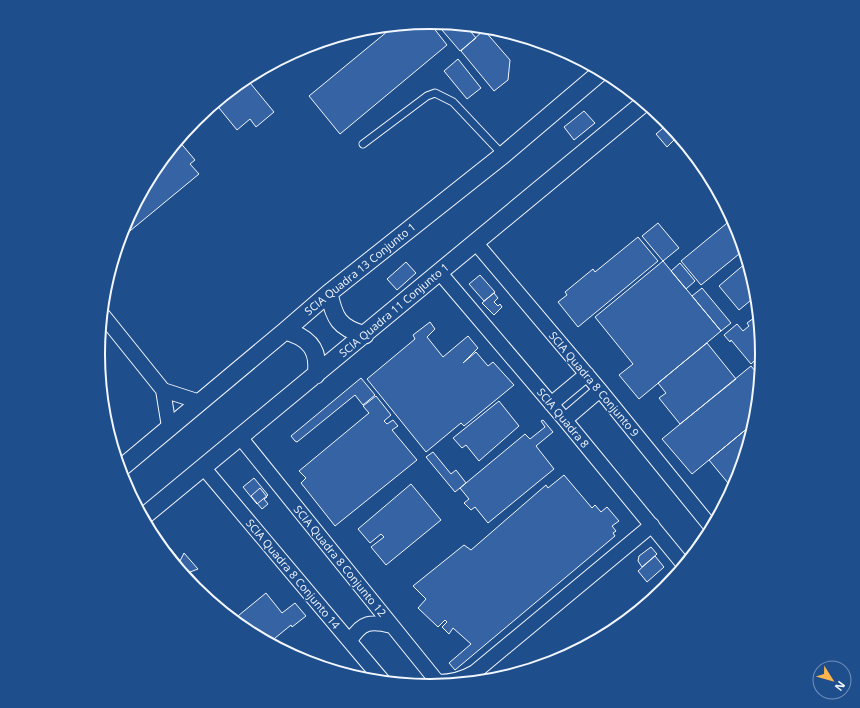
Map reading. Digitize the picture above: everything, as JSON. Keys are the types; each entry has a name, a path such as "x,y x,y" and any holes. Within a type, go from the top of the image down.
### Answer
{"street":[{"name":"SCIA Quadra 13 Conjunto 1","path":"125,465 329,293 503,155 597,76"},
{"name":"SCIA Quadra 11 Conjunto 1","path":"147,513 640,106"},
{"name":"SCIA Quadra 8 Conjunto 9","path":"475,242 587,374 708,523"},
{"name":"SCIA Quadra 8","path":"440,273 680,561"},
{"path":"329,293 332,310 340,324 350,331 365,335"},
{"path":"107,320 163,390 170,427"},
{"path":"285,331 297,334 306,341 315,352 318,362 316,374"},
{"path":"551,404 587,374"},
{"path":"163,390 200,402"},
{"path":"564,420 600,390"},
{"name":"SCIA Quadra 8 Conjunto 12","path":"240,437 435,679"},
{"name":"SCIA Quadra 8 Conjunto 14","path":"203,467 378,675"},
{"path":"467,676 475,672 652,525"},
{"path":"350,641 357,630 368,623 392,626"}],"lane":[{"path":"363,144 427,96 435,93 453,102 503,155"}],"building":[{"path":"435,29 447,45 340,134 309,96 386,32"},
{"path":"442,30 471,32 476,38 460,51"},
{"path":"480,33 488,34 510,60 508,80 494,91 461,51"},
{"path":"458,59 481,88 467,99 444,71"},
{"path":"250,83 274,112 256,127 250,119 237,130 219,108"},
{"path":"584,111 595,123 574,140 564,127"},
{"path":"663,128 674,140 667,147 656,134"},
{"path":"182,145 195,160 190,164 199,174 129,231 149,191 172,156"},
{"path":"658,223 679,248 663,261 642,236"},
{"path":"727,223 739,254 701,285 681,261"},
{"path":"638,237 658,261 578,327 558,302 567,295 565,292 593,269 595,272"},
{"path":"663,261 721,331 639,399 619,375 633,364 595,317"},
{"path":"406,262 416,273 397,290 387,279"},
{"path":"680,263 695,281 686,289 671,271"},
{"path":"743,266 750,301 739,310 719,286"},
{"path":"480,275 495,292 484,301 469,284"},
{"path":"702,288 731,323 721,331 692,296"},
{"path":"494,293 498,298 494,302 498,306 500,304 502,307 494,315 482,303"},
{"path":"753,319 755,354 755,361 751,364 731,340 730,342 724,335 737,324 743,331 749,326 747,323"},
{"path":"430,322 435,329 427,337 443,357 468,336 478,348 463,363 476,352 488,366 493,362 514,385 464,426 461,423 426,452 367,379 415,339 413,335"},
{"path":"707,343 736,379 680,424 659,398 666,393 658,383"},
{"path":"751,366 754,370 752,396 746,429 692,474 662,439"},
{"path":"361,378 375,395 363,405 355,395 297,442 295,441 291,436"},
{"path":"376,396 391,415 384,421 387,424 393,420 398,426 392,430 417,460 335,526 301,483 306,478 299,471 369,413 363,406"},
{"path":"499,401 519,426 479,461 466,445 462,448 453,438"},
{"path":"543,420 553,432 536,446 554,469 488,523 475,507 471,510 464,503 469,499 460,488 525,434 530,439 545,427 541,421"},
{"path":"746,429 738,458 728,483 709,460"},
{"path":"433,452 451,474 456,470 466,483 455,492 426,457"},
{"path":"564,475 592,508 595,505 601,512 607,507 619,521 612,526 616,531 613,533 615,536 455,670 449,663 471,644 453,628 449,634 442,627 447,622 445,620 438,627 418,608 426,599 413,586 464,545 471,550 546,485 548,488"},
{"path":"254,478 268,495 257,504 243,487"},
{"path":"411,484 441,520 386,565 371,547 384,537 381,534 370,543 358,529"},
{"path":"260,488 267,497 264,499 268,504 262,509 251,496"},
{"path":"651,547 657,554 642,567 638,561 639,556"},
{"path":"169,548 180,561 184,553 198,569 190,572 200,584 172,552"},
{"path":"655,556 664,567 647,582 638,571"},
{"path":"266,593 282,613 295,603 306,616 292,627 291,625 274,639 238,616"}]}
